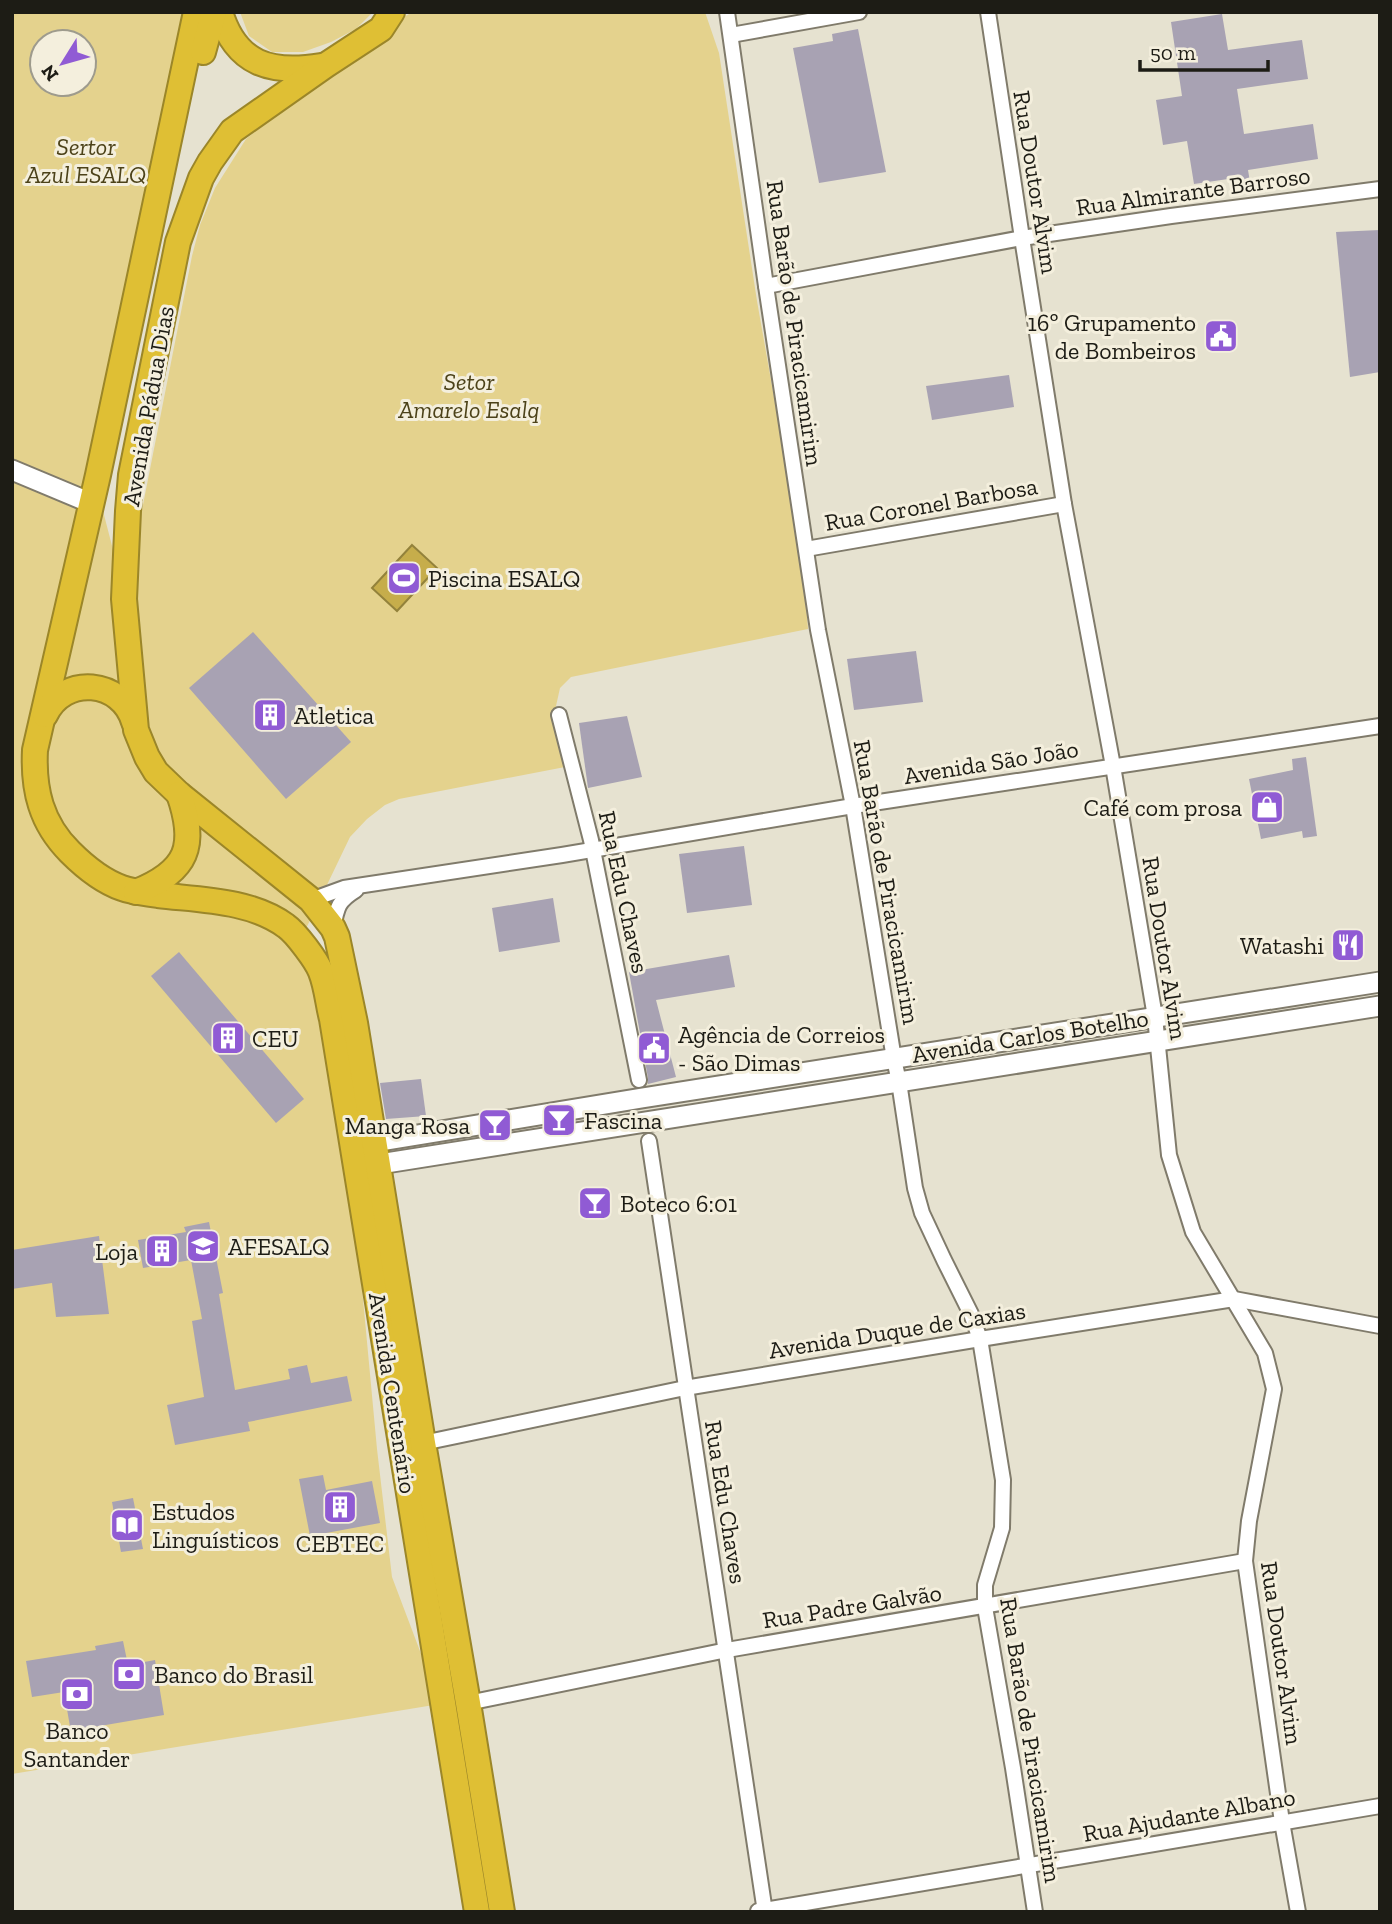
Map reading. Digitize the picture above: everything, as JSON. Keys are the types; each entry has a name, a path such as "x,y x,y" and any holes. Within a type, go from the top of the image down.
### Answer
{"highway":[{"name":"Avenida Pádua Dias","path":"196,12 106,441 35,750 34,775 37,792 50,826 61,843 110,883 136,892 249,908"},
{"path":"135,295 185,125 214,12"},
{"path":"220,12 231,37 254,61 288,70 326,65"},
{"name":"Avenida Pádua Dias","path":"370,1158 344,965 333,928 311,901 179,794 156,772 136,730 124,599 131,475 172,270 182,229 201,178 232,131 386,21"},
{"path":"91,503 106,511 116,532 127,545"},
{"path":"42,721 49,706 64,692 85,687 97,688 109,691 119,699 133,718 136,730"},
{"path":"136,892 167,876 182,857 188,837 188,824 179,794"},
{"name":"Avenida Centenário","path":"249,908 288,927 321,971 370,1158 423,1443 502,1912"},
{"name":"Avenida Centenário","path":"370,1158 446,1712 477,1912"}],"main road":[{"path":"386,21 407,12"},
{"path":"12,470 91,503"},
{"name":"Avenida Carlos Botelho","path":"370,1158 642,1098 1380,982"},
{"name":"Avenida Carlos Botelho","path":"370,1158 899,1082 1380,1006"}],"street":[{"name":"Rua Barão de Piracicamirim","path":"727,12 818,630 853,806 915,1188 922,1213 971,1314 980,1339 1003,1480 1002,1528 985,1585 985,1607 1035,1912"},
{"path":"731,35 859,12"},
{"name":"Rua Doutor Alvim","path":"988,12 1021,238 1154,1017 1169,1155 1193,1231 1265,1353 1274,1389 1248,1521 1245,1561 1282,1822 1298,1912"},
{"name":"Rua Almirante Barroso","path":"766,286 1021,238 1380,189"},
{"name":"Rua Coronel Barbosa","path":"806,549 1065,504"},
{"name":"Rua Edu Chaves","path":"559,715 592,849 639,1080"},
{"name":"Avenida São João","path":"311,901 344,888 853,806 1380,726"},
{"path":"333,928 337,908 343,898 360,887"},
{"name":"Rua Edu Chaves","path":"649,1141 727,1650 762,1911"},
{"name":"Avenida Duque de Caxias","path":"423,1443 685,1388 1234,1299 1380,1326"},
{"name":"Rua Padre Galvão","path":"468,1703 727,1650 1245,1561"},
{"name":"Rua Ajudante Albano","path":"762,1911 1380,1806"}],"green space":[{"name":"Setor Amarelo Esalq","path":"12,12 195,12 91,505 103,511 125,596 200,225 215,188 246,139 381,29 413,12 705,12 719,53 757,301 803,562 808,629 571,677 560,688 556,706 565,767 399,799 385,805 350,837 301,939 310,952 353,1192 392,1577 440,1704 12,1774"},
{"path":"240,12 373,12 356,29 331,42 303,52 272,52 249,36"}],"shaded area":[{"name":"Piscina ESALQ","path":"412,545 437,568 397,611 372,588"}],"building":[{"path":"1222,14 1228,50 1302,40 1308,79 1237,89 1244,134 1313,124 1318,159 1248,170 1250,182 1236,184 1235,178 1194,184 1187,141 1163,145 1156,100 1182,96 1171,22"},
{"path":"858,29 886,172 819,183 793,48 833,41 832,34"},
{"path":"1380,230 1380,372 1350,377 1336,232"},
{"path":"1009,375 1014,407 932,420 926,386"},
{"name":"Atletica","path":"253,632 351,742 286,799 189,688"},
{"path":"916,651 923,702 854,710 847,659"},
{"path":"627,716 642,777 588,788 579,723"},
{"path":"1306,757 1317,836 1303,838 1302,831 1261,839 1249,779 1293,770 1292,759"},
{"path":"744,846 752,905 687,913 679,854"},
{"path":"553,898 560,942 499,952 492,908"},
{"name":"CEU","path":"179,952 304,1099 276,1123 151,976"},
{"path":"729,955 735,987 656,1000 676,1077 648,1084 629,972"},
{"path":"421,1079 426,1116 386,1119 380,1083"},
{"path":"209,1222 223,1293 219,1294 235,1390 290,1379 288,1369 307,1365 311,1383 347,1376 352,1401 248,1422 250,1431 175,1445 167,1405 204,1397 192,1321 202,1319 191,1260 143,1268 138,1240 186,1232 184,1227"},
{"path":"99,1236 109,1314 56,1317 52,1283 12,1289 12,1250"},
{"name":"CEBTEC","path":"323,1475 326,1490 372,1481 380,1523 310,1536 299,1479"},
{"name":"Estudos Linguísticos","path":"133,1498 143,1549 121,1552 112,1502"},
{"path":"123,1641 128,1665 155,1660 164,1715 94,1727 95,1734 72,1738 64,1692 32,1697 26,1661 96,1650 95,1646"}],"place":[{"name":"16º Grupamento de Bombeiros","path":"1221,336"},
{"name":"Piscina ESALQ","path":"404,578"},
{"name":"Atletica","path":"270,715"},
{"name":"Café com prosa","path":"1267,807"},
{"name":"Watashi","path":"1348,945"},
{"name":"CEU","path":"228,1038"},
{"name":"Agência de Correios - São Dimas","path":"654,1048"},
{"name":"Fascina","path":"559,1120"},
{"name":"Manga Rosa","path":"495,1125"},
{"name":"Boteco 6:01","path":"595,1203"},
{"name":"AFESALQ","path":"203,1246"},
{"name":"Loja","path":"162,1251"},
{"name":"CEBTEC","path":"340,1507"},
{"name":"Estudos Linguísticos","path":"127,1525"},
{"name":"Banco do Brasil","path":"129,1674"},
{"name":"Banco Santander","path":"77,1694"}],"park label":[{"name":"Sertor Azul ESALQ","path":"86,160"}]}
